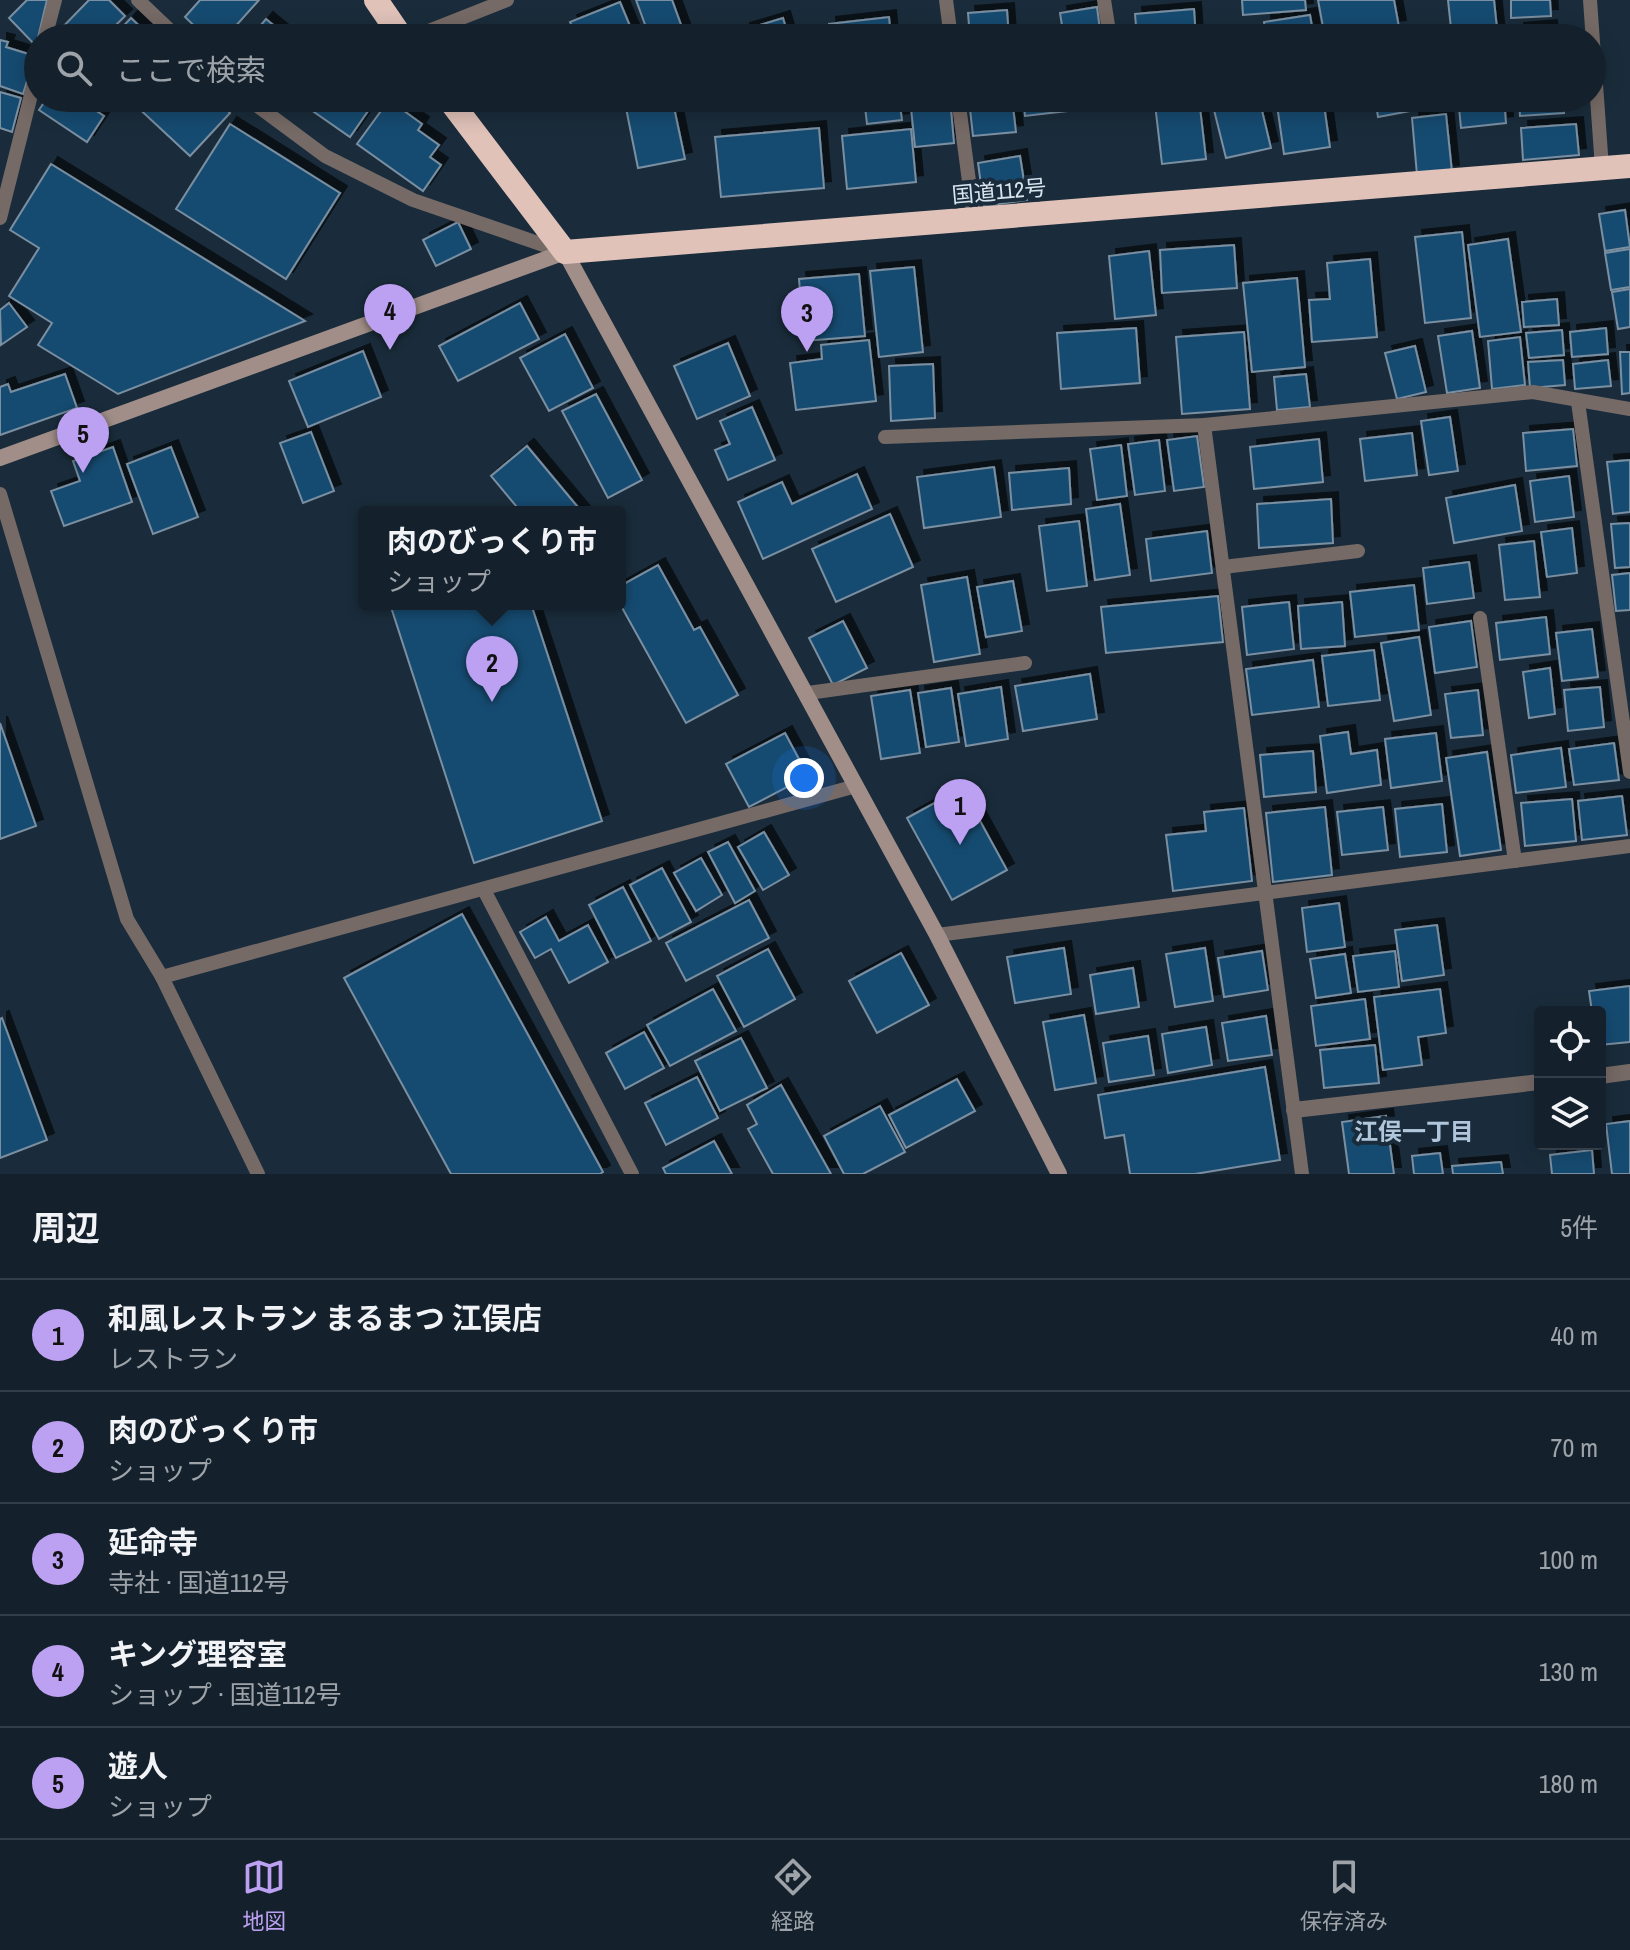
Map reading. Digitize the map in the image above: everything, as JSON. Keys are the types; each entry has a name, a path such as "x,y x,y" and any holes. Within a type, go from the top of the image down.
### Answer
{"highway":[{"path":"376,0 392,24"},
{"path":"459,112 565,252"},
{"name":"国道112号","path":"565,252 1630,166"}],"street":[{"path":"0,458 565,252 808,693 937,935 1059,1174"},
{"path":"1606,1075 1630,1072"},
{"path":"1294,1110 1534,1083"}],"lane":[{"path":"49,24 55,0"},
{"path":"138,0 163,24"},
{"path":"446,24 507,0"},
{"path":"946,0 949,24"},
{"path":"1104,0 1108,24"},
{"path":"1590,0 1592,24"},
{"path":"0,218 27,112"},
{"path":"266,112 325,156 413,200 565,252"},
{"path":"960,112 974,219"},
{"path":"1598,112 1602,168"},
{"path":"885,437 1204,425 1533,392 1630,409"},
{"path":"1578,402 1630,772"},
{"path":"1204,425 1302,1174"},
{"path":"0,494 127,919 162,977 258,1174"},
{"path":"1223,567 1358,551"},
{"path":"1480,618 1515,861"},
{"path":"808,693 1025,663"},
{"path":"162,977 856,786"},
{"path":"937,935 1630,846"},
{"path":"484,890 632,1174"}],"building":[{"path":"27,0 47,0 41,24 24,24 24,34 9,18"},
{"path":"89,0 109,0 125,16 117,24 66,24"},
{"path":"200,0 259,0 238,24 192,24 185,17"},
{"path":"636,0 672,0 681,24 645,24"},
{"path":"1242,0 1305,0 1306,10 1243,15"},
{"path":"1318,0 1394,0 1398,24 1322,24"},
{"path":"1448,0 1494,0 1497,24 1451,24"},
{"path":"1511,0 1550,0 1551,16 1511,18"},
{"path":"620,2 629,24 571,24"},
{"path":"1097,7 1099,24 1062,24 1060,13"},
{"path":"1194,9 1195,24 1136,24 1135,14"},
{"path":"1007,10 1008,24 969,24 968,13"},
{"path":"1310,15 1312,24 1264,24"},
{"path":"889,17 890,24 829,24"},
{"path":"783,18 785,24 763,24"},
{"path":"0,40 8,42 6,47 24,53 24,91 23,94 0,86"},
{"path":"0,92 21,98 12,132 0,128"},
{"path":"42,112 98,112 104,116 87,142"},
{"path":"143,112 229,112 190,156"},
{"path":"314,112 367,112 350,137"},
{"path":"380,112 406,112 422,124 418,130 439,145 430,157 441,165 423,191 357,144"},
{"path":"627,112 675,112 685,159 638,168"},
{"path":"866,112 901,112 902,120 867,124"},
{"path":"911,112 951,112 954,143 915,147"},
{"path":"970,112 1014,112 1016,132 973,136"},
{"path":"1025,112 1059,112 1025,116"},
{"path":"1156,112 1201,112 1206,159 1162,164"},
{"path":"1214,112 1262,112 1271,148 1226,158"},
{"path":"1278,112 1325,112 1330,147 1284,154"},
{"path":"1377,112 1405,112 1378,117"},
{"path":"1459,112 1505,112 1506,123 1461,128"},
{"path":"1520,112 1564,113 1520,116"},
{"path":"1446,114 1452,172 1417,175 1412,118"},
{"path":"230,124 340,193 286,279 176,209"},
{"path":"1576,124 1579,155 1523,160 1521,128"},
{"path":"819,128 824,188 721,197 715,137"},
{"path":"911,129 916,182 847,189 842,136"},
{"path":"1020,156 1027,200 984,206 978,163"},
{"path":"51,164 305,321 118,394 38,345 52,323 9,296 39,248 10,230"},
{"path":"1625,210 1630,247 1605,251 1599,214"},
{"path":"458,222 471,249 436,266 423,240"},
{"path":"1462,232 1471,318 1425,323 1415,237"},
{"path":"1508,239 1521,332 1480,337 1468,245"},
{"path":"1234,245 1237,288 1162,293 1160,250"},
{"path":"1630,249 1630,287 1611,290 1605,253"},
{"path":"1149,251 1156,315 1115,319 1109,256"},
{"path":"1370,259 1377,337 1312,342 1309,300 1330,299 1327,263"},
{"path":"914,267 923,352 879,357 870,271"},
{"path":"859,274 865,336 804,341 799,279"},
{"path":"1297,278 1305,367 1252,372 1243,283"},
{"path":"1630,289 1630,327 1618,329 1612,292"},
{"path":"1557,299 1559,325 1524,327 1522,302"},
{"path":"9,303 27,327 1,345 0,310"},
{"path":"520,303 539,339 458,381 439,346"},
{"path":"1136,328 1140,383 1061,389 1057,333"},
{"path":"1606,328 1608,354 1572,357 1570,332"},
{"path":"1562,330 1564,355 1529,358 1526,333"},
{"path":"1472,331 1480,388 1447,393 1438,336"},
{"path":"1244,332 1250,409 1182,414 1176,337"},
{"path":"565,334 593,388 549,411 520,358"},
{"path":"1520,337 1525,385 1492,389 1488,341"},
{"path":"869,340 876,401 796,410 790,363 822,359 821,345"},
{"path":"728,343 750,396 697,419 674,366"},
{"path":"1415,346 1426,392 1397,399 1385,353"},
{"path":"363,351 381,397 308,427 289,381"},
{"path":"1620,352 1630,352 1630,393 1622,394"},
{"path":"1563,360 1565,385 1530,388 1528,362"},
{"path":"1608,360 1611,386 1575,389 1573,364"},
{"path":"933,364 935,418 891,421 889,366"},
{"path":"65,374 77,408 0,435 0,387 8,384 11,392"},
{"path":"1306,374 1310,407 1277,410 1274,377"},
{"path":"596,394 642,480 608,498 562,411"},
{"path":"752,407 775,460 728,480 715,450 730,444 720,421"},
{"path":"1450,417 1458,471 1429,475 1421,421"},
{"path":"1573,429 1577,466 1526,471 1523,433"},
{"path":"311,432 334,491 303,503 280,443"},
{"path":"1412,433 1417,475 1365,481 1360,439"},
{"path":"1197,436 1204,487 1174,491 1167,440"},
{"path":"1319,439 1323,482 1254,489 1250,447"},
{"path":"1159,440 1165,491 1135,495 1128,444"},
{"path":"1121,445 1127,496 1097,500 1090,449"},
{"path":"527,446 577,506 516,506 491,476"},
{"path":"113,447 132,502 64,526 51,491 80,481 73,461"},
{"path":"171,447 198,517 153,534 127,464"},
{"path":"1630,460 1630,512 1613,514 1607,462"},
{"path":"994,467 1001,517 924,528 917,477"},
{"path":"1069,468 1071,504 1012,510 1009,473"},
{"path":"857,474 872,509 763,559 738,502 782,482 792,504"},
{"path":"1569,476 1574,517 1535,522 1530,481"},
{"path":"1515,485 1522,531 1454,543 1446,498"},
{"path":"1331,499 1333,543 1259,548 1257,504"},
{"path":"1120,504 1130,575 1095,580 1086,509"},
{"path":"890,514 913,567 836,602 812,549"},
{"path":"1079,521 1087,586 1047,591 1039,526"},
{"path":"1630,523 1630,567 1615,568 1611,524"},
{"path":"1572,528 1577,573 1547,577 1541,532"},
{"path":"1207,531 1212,573 1151,581 1146,539"},
{"path":"1534,541 1540,597 1505,600 1499,545"},
{"path":"1469,562 1474,598 1427,604 1423,568"},
{"path":"658,565 694,630 700,627 738,695 686,723 623,610 626,610 626,583"},
{"path":"1630,573 1630,610 1616,611 1612,575"},
{"path":"967,577 980,654 934,662 921,585"},
{"path":"1013,581 1022,631 986,637 977,587"},
{"path":"1414,585 1419,630 1355,637 1350,592"},
{"path":"1218,596 1223,642 1106,653 1101,607"},
{"path":"1289,602 1294,649 1247,655 1242,607"},
{"path":"1342,602 1345,646 1301,649 1298,606"},
{"path":"392,610 533,610 602,821 474,863"},
{"path":"1546,617 1550,654 1500,660 1496,623"},
{"path":"843,621 867,668 833,685 809,638"},
{"path":"1471,621 1477,667 1435,673 1429,627"},
{"path":"1592,629 1598,677 1562,681 1556,633"},
{"path":"1419,637 1431,715 1394,721 1381,643"},
{"path":"1374,650 1380,700 1328,706 1322,656"},
{"path":"1313,660 1319,707 1252,715 1246,669"},
{"path":"1550,668 1555,714 1529,718 1523,672"},
{"path":"1090,674 1097,719 1023,731 1015,686"},
{"path":"1001,687 1008,739 966,746 958,694"},
{"path":"1600,687 1604,727 1568,731 1564,690"},
{"path":"951,688 959,742 926,747 918,693"},
{"path":"910,690 920,753 881,759 871,696"},
{"path":"1478,690 1483,735 1451,738 1445,694"},
{"path":"0,723 36,826 0,839"},
{"path":"1348,732 1351,754 1377,750 1381,785 1327,793 1320,736"},
{"path":"785,733 808,776 749,807 726,764"},
{"path":"1436,733 1442,781 1391,788 1385,739"},
{"path":"1614,743 1619,780 1574,785 1569,749"},
{"path":"1561,748 1566,787 1516,793 1511,755"},
{"path":"1313,751 1316,792 1264,797 1260,755"},
{"path":"1487,752 1501,850 1460,856 1446,758"},
{"path":"962,788 1007,870 952,900 907,818"},
{"path":"1622,796 1627,835 1582,840 1578,801"},
{"path":"1572,799 1576,841 1525,846 1521,803"},
{"path":"1442,804 1447,852 1400,857 1395,809"},
{"path":"1325,807 1332,875 1273,882 1266,813"},
{"path":"1383,807 1388,850 1342,855 1337,812"},
{"path":"1244,808 1252,881 1173,891 1166,835 1206,831 1204,812"},
{"path":"764,832 789,875 763,890 738,847"},
{"path":"728,842 755,891 735,903 708,852"},
{"path":"701,858 722,895 696,911 674,873"},
{"path":"662,868 691,922 659,939 630,885"},
{"path":"623,887 651,941 616,958 589,905"},
{"path":"749,900 769,938 686,981 666,943"},
{"path":"1339,903 1345,947 1307,952 1302,908"},
{"path":"462,914 603,1172 600,1174 451,1174 344,978"},
{"path":"546,917 559,941 588,925 608,962 569,983 551,949 535,958 520,932"},
{"path":"1437,925 1444,975 1402,981 1395,930"},
{"path":"1064,948 1071,994 1015,1003 1007,957"},
{"path":"1205,948 1213,1001 1175,1007 1166,954"},
{"path":"768,949 795,999 744,1027 717,976"},
{"path":"1262,951 1268,990 1224,997 1218,958"},
{"path":"1395,951 1399,987 1358,992 1353,956"},
{"path":"901,953 929,1005 877,1033 849,981"},
{"path":"1345,954 1351,993 1316,998 1310,959"},
{"path":"1133,968 1139,1007 1096,1014 1090,975"},
{"path":"1630,986 1630,1042 1606,1044 1606,1006 1591,1006 1589,991"},
{"path":"713,989 736,1031 670,1066 647,1025"},
{"path":"1440,989 1446,1033 1418,1037 1422,1065 1383,1070 1374,997"},
{"path":"1365,999 1370,1039 1316,1046 1311,1006"},
{"path":"1084,1015 1096,1083 1055,1090 1043,1022"},
{"path":"1266,1016 1272,1055 1228,1061 1222,1023"},
{"path":"0,1019 47,1140 0,1158"},
{"path":"1206,1027 1212,1065 1168,1073 1162,1034"},
{"path":"644,1032 664,1068 625,1089 606,1053"},
{"path":"1148,1036 1154,1075 1109,1082 1103,1043"},
{"path":"741,1038 767,1088 720,1111 695,1061"},
{"path":"1375,1045 1379,1083 1324,1088 1320,1050"},
{"path":"1265,1067 1280,1160 1195,1174 1130,1174 1124,1135 1105,1138 1098,1095"},
{"path":"697,1077 718,1118 666,1145 645,1103"},
{"path":"957,1079 975,1111 906,1148 889,1115"},
{"path":"781,1085 831,1174 773,1174 748,1129 757,1124 747,1105"},
{"path":"880,1106 905,1152 863,1174 844,1174 824,1136"},
{"path":"1386,1116 1394,1174 1349,1174 1342,1122"},
{"path":"1630,1121 1630,1174 1612,1174 1606,1124"},
{"path":"714,1141 732,1174 666,1174 663,1168"},
{"path":"1592,1150 1594,1174 1552,1174 1550,1155"},
{"path":"1440,1153 1443,1174 1414,1174 1412,1156"},
{"path":"1501,1162 1503,1174 1453,1174 1452,1166"}],"place":[{"name":"キング理容室","path":"390,350"},
{"name":"延命寺","path":"807,352"},
{"name":"遊人","path":"83,473"},
{"name":"肉のびっくり市","path":"492,702"},
{"name":"和風レストラン まるまつ 江俣店","path":"960,845"}],"district":[{"name":"江俣一丁目","path":"1414,1132"}]}
